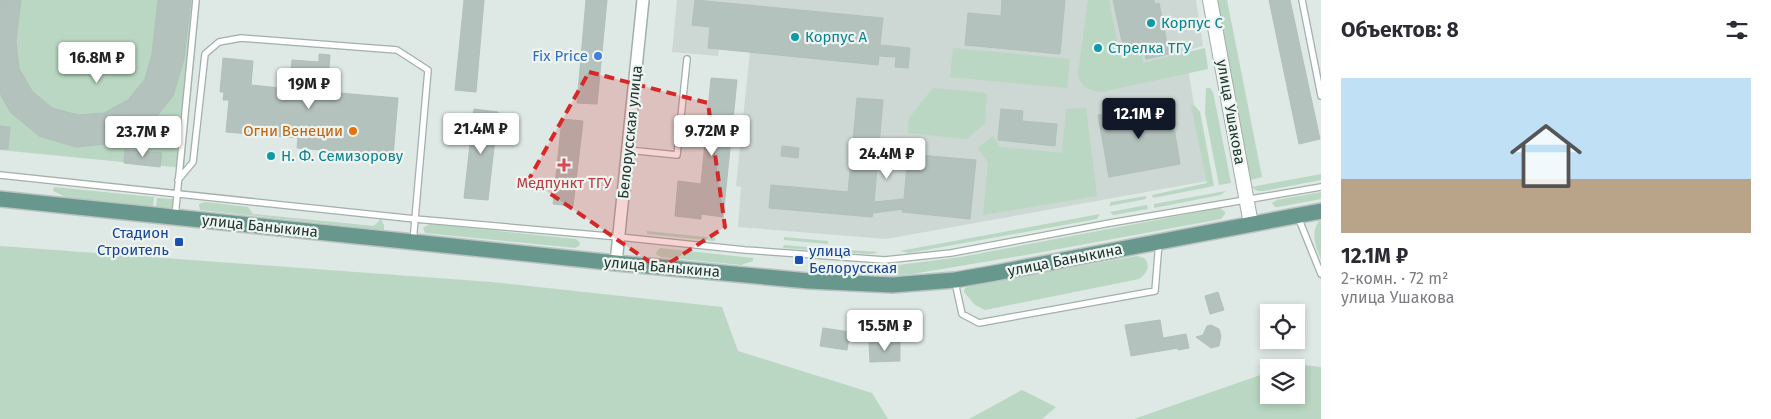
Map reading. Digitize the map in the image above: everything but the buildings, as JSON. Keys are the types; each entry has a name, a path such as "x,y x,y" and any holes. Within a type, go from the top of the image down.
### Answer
{"main road":[{"name":"улица Баныкина","path":"0,199 616,264 809,281 883,285 955,280 1321,211"}],"street":[{"name":"Белорусская улица","path":"616,264 643,0"},
{"name":"улица Ушакова","path":"1210,0 1251,224"}],"lane":[{"path":"175,217 196,0"},
{"path":"1302,0 1321,96"},
{"path":"178,180 193,162 205,54 219,42 241,38 397,50 428,70 413,242"},
{"path":"628,150 677,155 687,59"},
{"path":"0,175 415,219 755,251 885,260 951,253 1321,186"},
{"path":"1297,215 1321,274"},
{"path":"955,280 962,314 979,323 1155,291 1159,242"}],"highlighted area":[{"path":"589,72 708,103 725,227 660,269 529,179"}],"shaded area":[{"path":"677,0 1196,0 1203,46 1185,51 1207,181 886,239 738,227 741,187 736,186 750,52 719,49 718,56 672,52"}],"green space":[{"path":"0,0 200,0 184,168 0,150"},
{"path":"1088,0 1109,0 1119,51 1140,47 1143,63 1205,48 1208,69 1101,92 1086,88 1078,74"},
{"path":"1211,0 1227,0 1262,177 1247,181"},
{"path":"953,48 1070,59 1067,88 950,77"},
{"path":"933,88 987,93 985,123 967,139 908,133 909,118"},
{"path":"1206,88 1210,88 1213,92 1231,183 1219,185 1205,113"},
{"path":"1191,105 1195,106 1200,112 1214,186 1153,198 1152,195 1207,183"},
{"path":"1086,108 1097,196 983,215 988,163 978,148 993,136 1000,147 1062,153 1066,109"},
{"path":"1321,174 1321,180 1264,191 1258,191 1251,187"},
{"path":"54,187 154,197 153,207 68,198 53,191"},
{"path":"1226,191 1220,195 1154,208 1154,204"},
{"path":"1321,192 1321,199 1278,207 1275,207 1272,203 1277,200"},
{"path":"1146,196 1146,199 1109,206 1111,202"},
{"path":"157,198 174,199 173,208 156,207"},
{"path":"205,202 248,207 253,214 374,226 381,219 384,230 200,210 199,204"},
{"path":"1147,205 1148,209 1113,215 1110,212"},
{"path":"1220,208 1225,212 1221,219 912,274 885,276 809,271 822,264 883,267 961,257"},
{"path":"1100,214 1097,219 909,253 900,251"},
{"path":"1319,221 1321,221 1321,260 1314,236"},
{"path":"430,224 576,239 580,243 575,248 425,233 423,228"},
{"path":"647,231 715,238 715,241 647,234"},
{"path":"784,237 828,241 828,244 784,240"},
{"path":"784,245 828,249 828,251 783,248"},
{"path":"0,246 491,282 722,307 738,351 872,393 888,419 0,419"},
{"path":"660,248 753,258 753,261 741,265 661,257 656,254"},
{"path":"833,249 878,252 872,254 833,252"},
{"path":"1137,256 1144,258 1148,264 1146,272 1139,279 985,310 975,305 964,292 965,288 974,285"},
{"path":"1305,365 1321,367 1321,419 1134,419 1260,375 1260,404 1305,404"},
{"path":"1022,390 1056,407 1042,419 969,419"}],"place":[{"name":"Корпус С","path":"1151,23"},
{"name":"Корпус А","path":"795,37"},
{"name":"Стрелка ТГУ","path":"1098,48"},
{"name":"Fix Price","path":"598,56"},
{"name":"Огни Венеции","path":"353,131"},
{"name":"Н. Ф. Семизорову","path":"271,156"},
{"name":"Медпункт ТГУ","path":"564,165"},
{"name":"Стадион Строитель","path":"179,242"},
{"name":"улица Белорусская","path":"799,260"}]}
